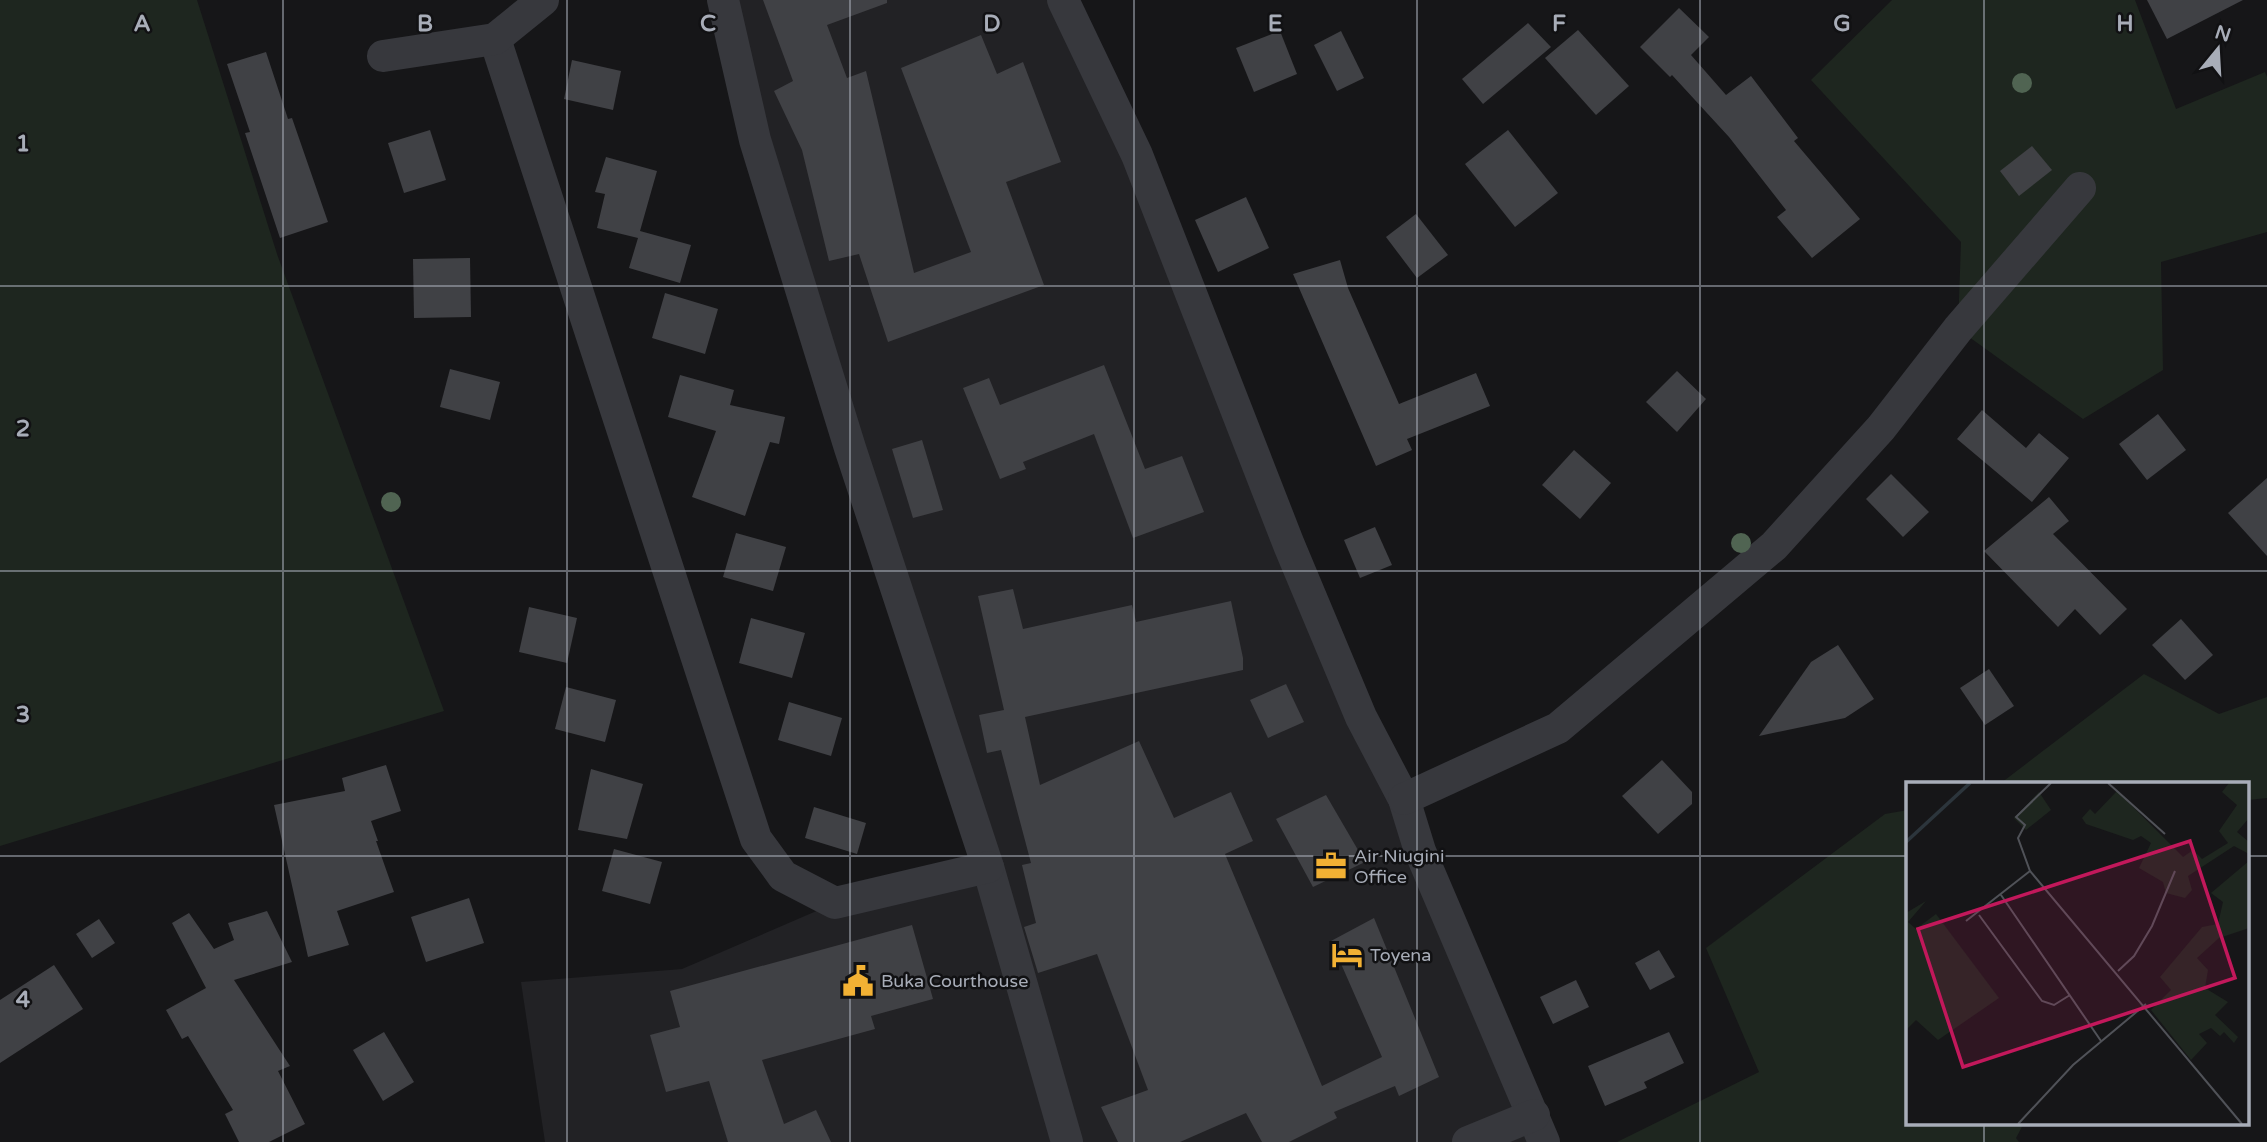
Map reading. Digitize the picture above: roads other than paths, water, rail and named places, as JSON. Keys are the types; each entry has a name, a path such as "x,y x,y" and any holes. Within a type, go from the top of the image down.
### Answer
{"street":[{"path":"383,56 495,39 543,0"},
{"path":"723,0 755,140 850,448 988,867 1067,1142"},
{"path":"1063,0 1137,155 1289,545 1361,717 1404,799 1420,851 1539,1129 1468,1142"},
{"path":"495,39 756,839 783,876 835,903 988,867"},
{"path":"1404,799 1558,728 1774,546 1881,428 1958,329 2080,188"}],"place":[{"name":"Air Niugini Office","path":"1331,866"},
{"name":"Toyena","path":"1347,955"},
{"name":"Buka Courthouse","path":"858,981"}]}
